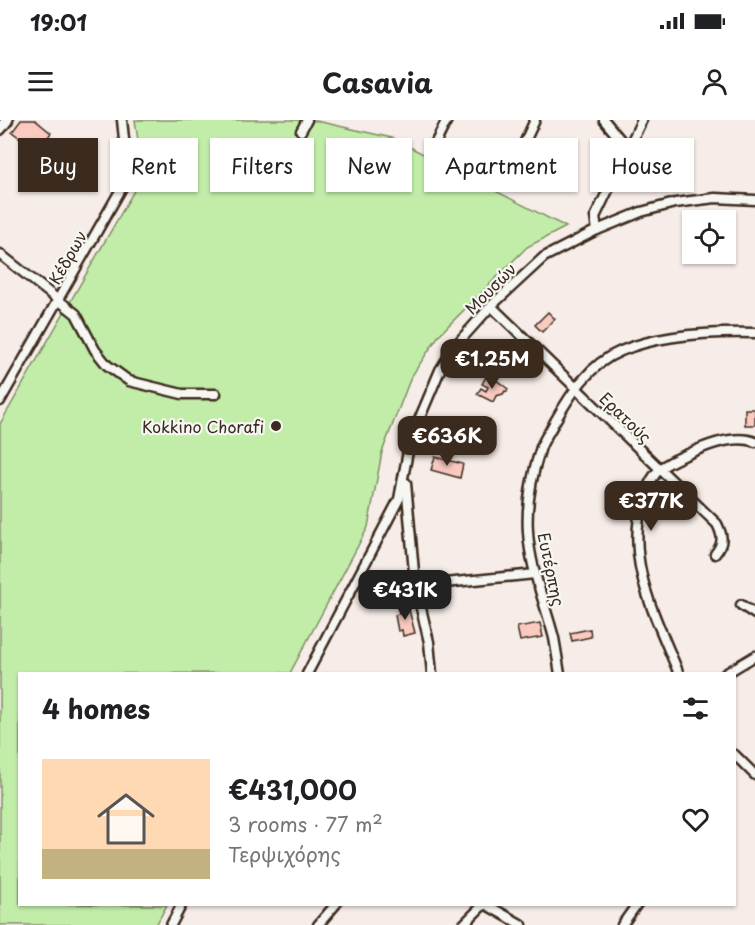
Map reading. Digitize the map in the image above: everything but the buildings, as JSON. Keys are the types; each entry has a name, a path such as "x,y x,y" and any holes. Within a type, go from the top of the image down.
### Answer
{"street":[{"path":"0,129 7,120"},
{"name":"Κέδρων","path":"0,401 129,177 122,120"},
{"path":"301,131 307,120"},
{"path":"438,138 447,120"},
{"path":"527,138 535,120"},
{"path":"604,120 619,138"},
{"path":"633,138 642,120"},
{"path":"597,230 595,217 607,192"},
{"name":"Μουσών","path":"432,672 429,642 415,586 403,500 405,471 410,441 440,370 456,345 491,306 544,257 597,230 641,212 675,203 715,198 755,200"},
{"path":"0,254 76,314 95,350 107,365 129,381 182,394 216,394"},
{"name":"Ερατούς","path":"491,306 717,524 723,535 722,546 715,554"},
{"name":"Ευτέρπης","path":"560,672 554,638 535,574 528,534 528,509 533,476 542,444 575,389 598,365 620,351 669,338 725,332 755,333"},
{"path":"678,672 642,584 636,550 639,511 648,486 659,470 676,459 707,446 728,441 754,441"},
{"path":"309,672 403,500"},
{"path":"415,586 535,574"},
{"path":"741,605 755,614"},
{"path":"728,672 755,656"},
{"path":"736,756 755,775"},
{"path":"171,925 181,906"},
{"path":"318,925 334,906"},
{"path":"463,925 482,906"},
{"path":"488,906 522,925"},
{"path":"622,925 636,906"}],"green space":[{"path":"135,120 312,120 392,138 326,138 326,192 412,192 412,148 424,154 424,192 498,192 566,227 527,247 439,335 411,377 382,452 368,527 291,672 18,672 18,906 166,906 156,925 0,925 0,424 133,192 198,192 198,138 138,138"}],"place":[{"name":"Kokkino Chorafi","path":"276,426"}]}
